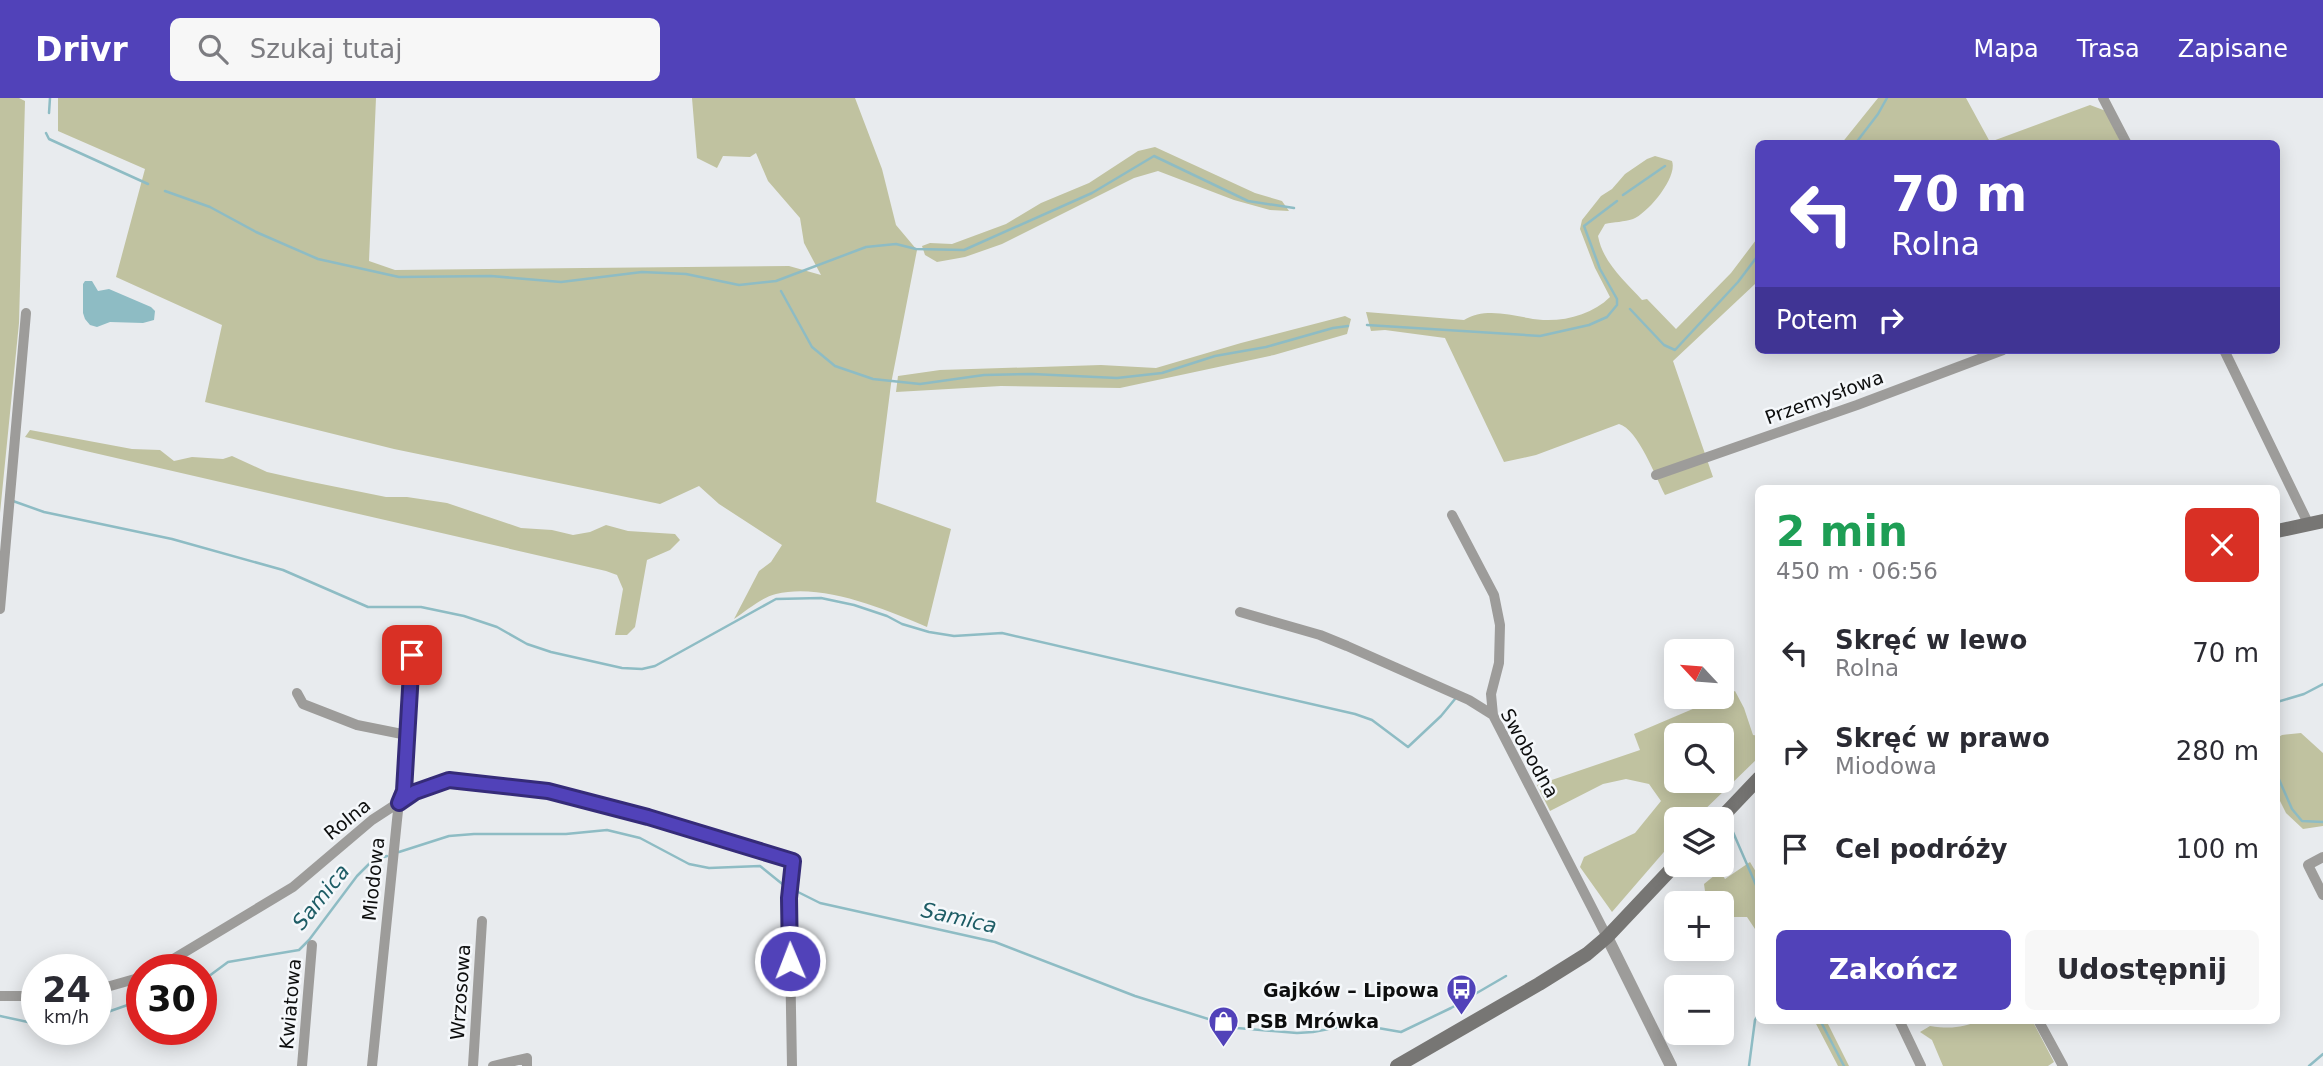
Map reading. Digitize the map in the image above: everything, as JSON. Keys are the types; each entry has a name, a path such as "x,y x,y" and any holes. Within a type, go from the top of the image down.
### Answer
{"main road":[{"path":"2280,530 2316,523"},
{"path":"1732,807 1755,782"},
{"path":"1398,1066 1587,954 1607,937 1664,877"}],"street":[{"path":"2103,98 2125,140"},
{"path":"0,609 26,313"},
{"name":"Przemysłowa","path":"1656,475 1846,409 1992,354"},
{"path":"2226,354 2316,523"},
{"path":"1452,515 1494,595 1500,625 1499,663 1491,694 1493,715"},
{"name":"Swobodna","path":"1240,612 1321,635 1469,700 1493,715 1607,937"},
{"name":"Miodowa","path":"372,1066 399,803 404,791 412,655"},
{"path":"297,693 303,704 357,725 407,735"},
{"name":"Rolna","path":"182,954 293,887 372,820 415,792 449,780 548,791 665,822 793,861 792,1066"},
{"path":"2323,857 2308,865 2323,895"},
{"name":"Wrzosowa","path":"473,1066 482,921"},
{"path":"1607,937 1671,1066"},
{"name":"Kwiatowa","path":"302,1066 312,944"},
{"path":"0,996 21,996"},
{"path":"1901,1024 1921,1066"},
{"path":"2040,1024 2063,1066"},
{"path":"494,1066 527,1062"}],"green space":[{"path":"0,98 19,98 25,101 19,323 0,513"},
{"path":"58,98 376,98 369,261 395,270 789,266 821,275 804,243 800,218 768,181 756,153 750,157 723,156 717,168 697,158 692,98 855,98 882,169 896,225 917,250 891,384 876,502 951,529 927,627 853,600 813,592 776,594 760,601 734,619 759,571 771,562 782,545 719,504 699,486 660,504 394,449 205,402 222,325 116,277 145,169 58,131"},
{"path":"1878,98 1966,98 1989,140 1844,140"},
{"path":"2090,105 2106,111 2120,140 1995,140"},
{"path":"1155,147 1255,193 1282,201 1289,211 1270,210 1234,200 1158,171 1134,178 1002,244 965,257 937,262 925,255 922,246 930,243 952,244 1006,224 1041,203 1089,183 1138,151"},
{"path":"1655,156 1672,161 1671,176 1666,185 1646,210 1633,219 1605,224 1598,236 1605,255 1616,271 1642,300 1647,299 1676,329 1731,273 1755,241 1755,284 1673,361 1713,477 1665,495 1640,444 1619,424 1536,455 1504,462 1445,338 1385,330 1371,331 1366,312 1464,320 1479,314 1495,313 1550,320 1593,310 1610,297 1580,229 1582,220 1601,196 1612,189 1625,174"},
{"path":"1345,316 1351,319 1347,334 1274,355 1120,388 1001,386 896,392 898,376 940,370 1101,365 1156,368"},
{"path":"30,430 132,449 160,450 174,461 192,457 223,459 232,456 267,472 386,497 447,503 521,528 552,530 573,535 606,525 628,531 675,534 680,540 670,550 647,560 635,627 627,635 615,635 623,589 617,575 606,571 25,437"},
{"path":"1735,691 1755,735 1755,761 1734,781 1734,723 1664,723 1664,793 1722,793 1707,807 1664,807 1664,852 1612,912 1580,867 1584,857 1635,833 1661,801 1649,784 1626,779 1603,784 1550,811 1537,785 1640,750 1634,734 1693,709 1734,709"},
{"path":"2301,733 2323,753 2323,826 2303,829 2286,813 2280,801 2282,735"},
{"path":"1750,862 1755,870 1755,929 1747,917 1734,917 1734,891 1705,891 1704,884 1713,877 1734,877 1734,873"},
{"path":"1816,1024 1828,1024 1849,1066 1838,1066"},
{"path":"2034,1024 2054,1062 2048,1066 1943,1066 1932,1040 1920,1032 1930,1026"}],"water":[{"path":"85,281 92,281 98,291 109,289 151,307 155,311 154,320 143,323 110,322 97,327 90,325 83,313"}],"waterway":[{"path":"49,113 50,98"},
{"path":"1858,140 1887,98"},
{"path":"46,133 49,139 148,184"},
{"path":"165,191 210,207 256,232 318,259 399,277 491,276 561,282 642,272 686,274 739,285 776,281 866,247 896,244 916,249 964,250 1092,193 1154,156 1248,201 1294,208"},
{"path":"1623,195 1665,166"},
{"path":"1367,325 1540,336 1589,325 1607,317 1617,305 1617,299 1600,269 1584,226 1617,201"},
{"path":"1630,309 1664,345 1675,350 1738,282 1755,259"},
{"path":"781,291 812,347 835,366 873,379 920,384 984,375 1117,378 1162,373 1215,356 1266,347 1348,326"},
{"path":"13,501 44,512 172,539 283,570 368,607 421,607 464,616 497,627 527,644 551,652 622,668 642,669 655,666 776,599 821,598 854,605 929,632 954,636 1002,633 1355,714 1372,720 1408,747 1455,699"},
{"path":"2280,701 2304,694 2323,684"},
{"path":"2280,782 2292,809 2302,821 2323,822"},
{"name":"Samica","path":"399,852 449,836 566,834 607,830 640,838 689,864 709,868 760,866 786,887"},
{"path":"1734,834 1755,883"},
{"name":"Samica","path":"217,970 228,962 299,950 357,876 372,861 387,856"},
{"name":"Samica","path":"792,889 820,903 995,942 1135,996 1237,1028 1297,1033 1355,1024 1401,1032 1451,1008 1506,976"},
{"name":"Samica","path":"112,1010 126,1006"},
{"name":"Samica","path":"0,1016 21,1021"},
{"path":"1749,1066 1755,1020"},
{"path":"1822,1024 1844,1066"},
{"path":"2309,1066 2323,1054"}],"place":[{"name":"Gajków – Lipowa","path":"1462,1017"},
{"name":"PSB Mrówka","path":"1223,1048"}],"route":[{"path":"412,655 404,791 399,803 415,792 449,780 548,791 648,817 793,861 789,898 790,961"}]}
